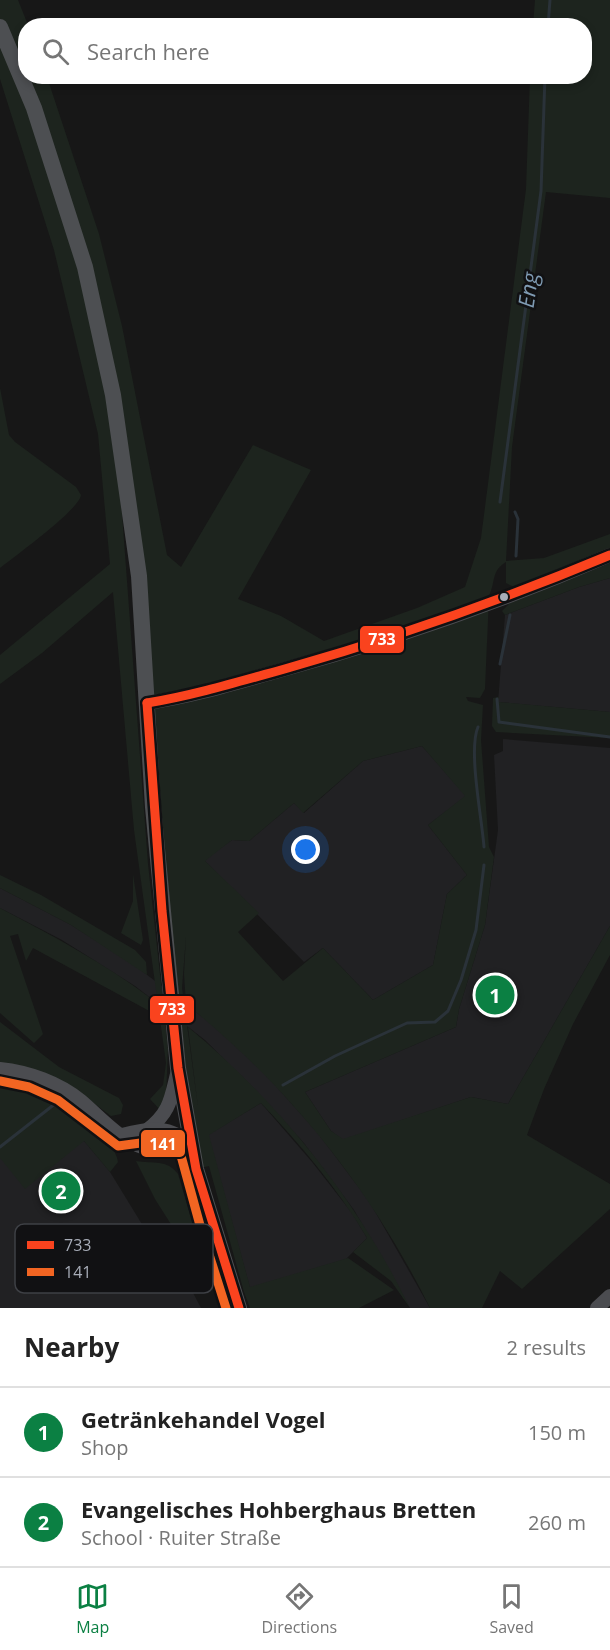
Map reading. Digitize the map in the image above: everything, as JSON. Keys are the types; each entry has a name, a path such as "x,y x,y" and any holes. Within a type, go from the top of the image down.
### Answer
{"main road":[{"path":"0,27 18,70"},
{"path":"24,84 34,108 85,267 113,395 139,576 162,912 178,1068 191,1146 239,1308"}],"street":[{"path":"147,703 197,693 346,652 497,600 610,555"},
{"path":"147,1130 159,1121 168,1109 178,1068"},
{"path":"0,1069 30,1074 53,1084 80,1100 105,1124 130,1142 148,1149 165,1150 191,1146"},
{"path":"122,1135 147,1130 170,1131 181,1135 191,1146"},
{"path":"597,1308 609,1298"}],"shaded area":[{"path":"0,0 18,0 25,18 18,18 18,84 49,84 99,234 122,326 167,555 181,567 253,445 311,470 238,599 281,616 324,641 417,608 465,587 481,538 526,189 530,84 592,84 592,18 534,18 535,0 610,0 610,198 546,192 512,447 506,561 544,558 610,534 610,551 514,587 506,583 506,562 501,565 494,577 489,596 485,689 480,698 466,697 468,701 483,705 481,740 489,847 494,857 485,925 459,1009 456,1027 305,1092 331,1131 343,1139 471,1097 508,1104 610,926 610,955 573,1024 544,1089 527,1135 610,1184 610,1209 522,1289 500,1271 482,1308 430,1308 382,1222 324,1142 259,1070 186,1004 184,974 186,936 182,988 198,1107 188,1027 254,1088 314,1156 366,1230 410,1308 391,1281 353,1252 367,1238 344,1202 318,1168 261,1103 209,1135 250,1287 348,1258 394,1290 359,1308 250,1308 209,1166 196,1169 160,808 114,406 148,864 168,1048 166,1099 161,1111 150,1099 163,1085 166,1063 134,830 113,592 42,653 0,684 0,655 110,564 98,434 54,250 0,79","holes":["422,746 465,796 428,825 467,875 447,894 433,965 373,1000 323,948 283,981 238,932 259,913 205,861 232,840 249,841 294,803 303,813 363,761"]},
{"path":"0,388 9,435 15,442 76,487 81,495 78,502 58,522 0,568"},
{"path":"610,563 610,578 579,587 505,615 502,611 510,603"},
{"path":"610,578 610,712 498,702 505,615 579,587"},
{"path":"499,697 499,702 610,712 610,738 496,732 492,726 493,698"},
{"path":"503,739 610,748 610,926 508,1104 471,1097 343,1140 331,1131 305,1092 456,1027 459,1009 485,925 498,830 494,755 503,751"},
{"path":"422,746 466,796 428,825 467,875 447,894 433,965 373,1000 323,948 304,962 204,860 232,840 249,841 294,803 304,813 363,761"},
{"path":"133,874 143,940 141,945 121,933 133,901"},
{"path":"0,875 41,895 135,950 146,962 147,975 71,925 0,888"},
{"path":"0,888 71,925 134,965 216,1027 267,1076 317,1132 369,1201 430,1308 410,1308 354,1210 303,1142 205,1040 135,986 62,940 0,908"},
{"path":"0,908 77,950 132,985 149,997 153,1013 33,948 26,961 18,934 10,936 43,1034 34,1043 0,1013"},
{"path":"0,1022 59,1067 119,1098 123,1105 121,1114 111,1116 84,1096 0,1063"},
{"path":"0,1080 30,1086 68,1105 109,1145 116,1154 118,1162 110,1172 84,1141 25,1189 0,1158"},
{"path":"261,1103 312,1162 352,1213 367,1238 346,1259 250,1288 208,1135"},
{"path":"84,1141 110,1172 142,1224 15,1224 15,1293 193,1293 201,1308 0,1308 0,1157"},
{"path":"136,1161 164,1164 174,1169 178,1174 193,1224 171,1224"},
{"path":"213,1282 224,1308 213,1291"}],"waterway":[{"name":"Eng","path":"549,18 550,0"},
{"name":"Eng","path":"500,502 541,191 545,84"},
{"name":"Eng","path":"515,512 518,519 516,556"},
{"name":"Eng","path":"500,664 510,615"},
{"path":"497,699 499,722 610,737"},
{"path":"478,727 474,752 484,847"},
{"path":"283,1085 335,1056 407,1023 435,1022 448,1011 461,980 476,930 484,865"},
{"path":"0,1147 56,1103"}],"transit line":[{"name":"733","path":"147,703 183,696 288,668 411,630 531,587 610,555"},
{"name":"733","path":"147,703 162,911 178,1068 196,1169 239,1308"},
{"name":"141","path":"0,1081 29,1087 58,1100 118,1146 148,1142 174,1145 180,1152 200,1224"},
{"name":"141","path":"213,1267 226,1308"}],"place":[{"name":"Getränkehandel Vogel","path":"495,995"},
{"name":"Evangelisches Hohberghaus Bretten","path":"61,1191"}]}
